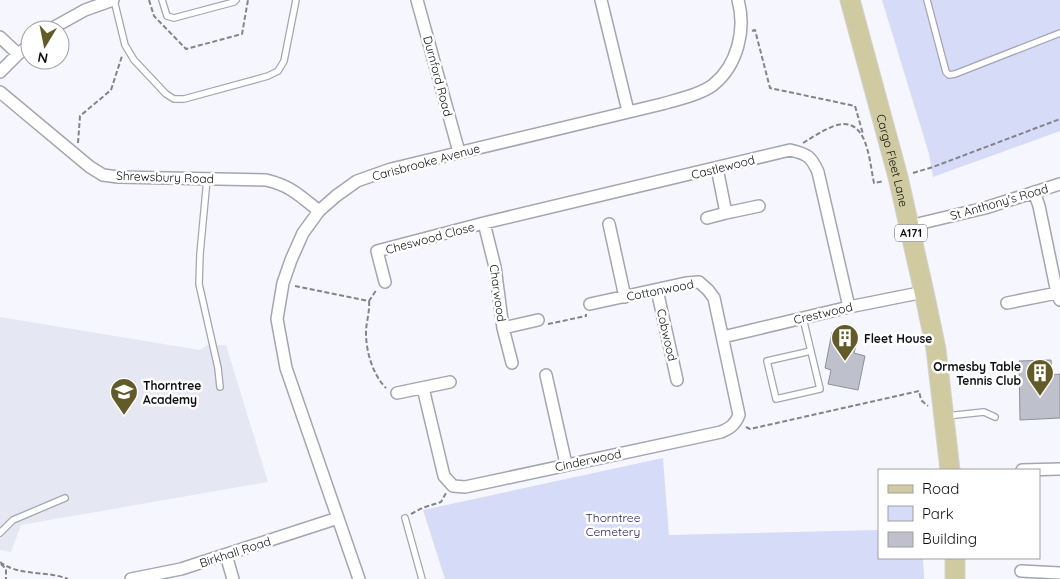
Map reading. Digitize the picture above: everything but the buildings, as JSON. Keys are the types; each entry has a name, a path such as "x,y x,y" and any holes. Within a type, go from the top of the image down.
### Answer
{"main road":[{"name":"Cargo Fleet Lane","path":"850,0 898,177 924,292 936,349 950,469"},
{"path":"955,559 955,579"}],"street":[{"path":"68,20 85,10 114,0"},
{"name":"Durnford Road","path":"417,0 459,152"},
{"path":"601,0 628,112"},
{"name":"Carisbrooke Avenue","path":"358,579 286,368 277,319 283,283 290,260 302,234 319,211 336,196 357,182 390,169 678,100 713,85 728,68 742,32 738,0"},
{"path":"0,37 18,54 0,72"},
{"name":"Shrewsbury Road","path":"0,92 77,158 103,175 118,177 266,180 284,185 296,192 319,211"},
{"path":"790,150 803,153 812,160 818,172 849,307"},
{"name":"Castlewood","path":"484,224 790,150"},
{"path":"717,168 726,213"},
{"name":"St Anthony's Road","path":"909,226 986,208 1060,184"},
{"path":"1007,303 1058,297 1039,206 1034,192"},
{"path":"707,218 759,206"},
{"name":"Cheswood Close","path":"385,282 377,252 484,224"},
{"name":"Charwood","path":"484,224 495,267 503,328 538,320"},
{"path":"609,224 625,297"},
{"name":"Cottonwood","path":"590,304 686,283 699,282 714,298 723,337"},
{"name":"Cobwood","path":"656,290 677,380"},
{"name":"Crestwood","path":"723,337 849,307 924,292"},
{"path":"503,328 512,363"},
{"path":"723,337 739,415 736,422"},
{"path":"546,375 566,464"},
{"path":"398,393 450,382"},
{"path":"423,388 444,476"},
{"name":"Cinderwood","path":"444,476 452,486 465,487 721,432 729,429 736,422"},
{"path":"1040,470 1060,469"},
{"name":"Birkhall Road","path":"131,579 181,569 338,518"},
{"path":"226,555 233,579"},
{"path":"1021,571 1060,573"}],"lane":[{"path":"114,0 125,45 134,60 166,94 174,99 268,76 278,71 284,61 296,0"},
{"path":"162,0 167,16 174,18 236,0"},
{"path":"927,0 946,72 949,75 1060,33"},
{"path":"207,179 199,284 218,368 220,387"},
{"path":"803,318 811,351 820,389 776,399 767,360 811,351"},
{"path":"945,416 984,412 995,417"},
{"path":"0,533 13,520 65,498"},
{"path":"405,518 422,579"}],"path":[{"path":"150,0 154,16 186,49 242,34 248,0"},
{"path":"742,32 755,30 770,88 855,106 874,183 933,167 1060,119"},
{"path":"77,158 80,116 111,90 125,45"},
{"path":"790,150 840,124 853,126 863,136"},
{"path":"385,282 376,290 369,301 366,334 376,375 385,388 398,393"},
{"path":"283,283 369,301"},
{"path":"538,320 544,325 586,316 590,304"},
{"path":"736,422 750,429 919,391 921,400 945,416"},
{"path":"405,518 422,508 441,502 447,492 444,476"},
{"path":"0,562 6,569 6,579"},
{"path":"0,562 9,568 28,573 60,576 68,579"}],"shaded area":[{"name":"Thorntree Academy","path":"0,317 200,350 207,345 226,345 268,482 21,525 11,552 0,550"}],"green space":[{"path":"882,0 1060,0 1060,131 933,177 929,154"},
{"name":"Thorntree Cemetery","path":"663,458 669,535 878,530 878,559 923,559 924,579 445,579 423,510"}],"place":[{"name":"Fleet House","path":"845,362"},
{"name":"Ormesby Table Tennis Club","path":"1040,397"},
{"name":"Thorntree Academy","path":"124,416"}]}
